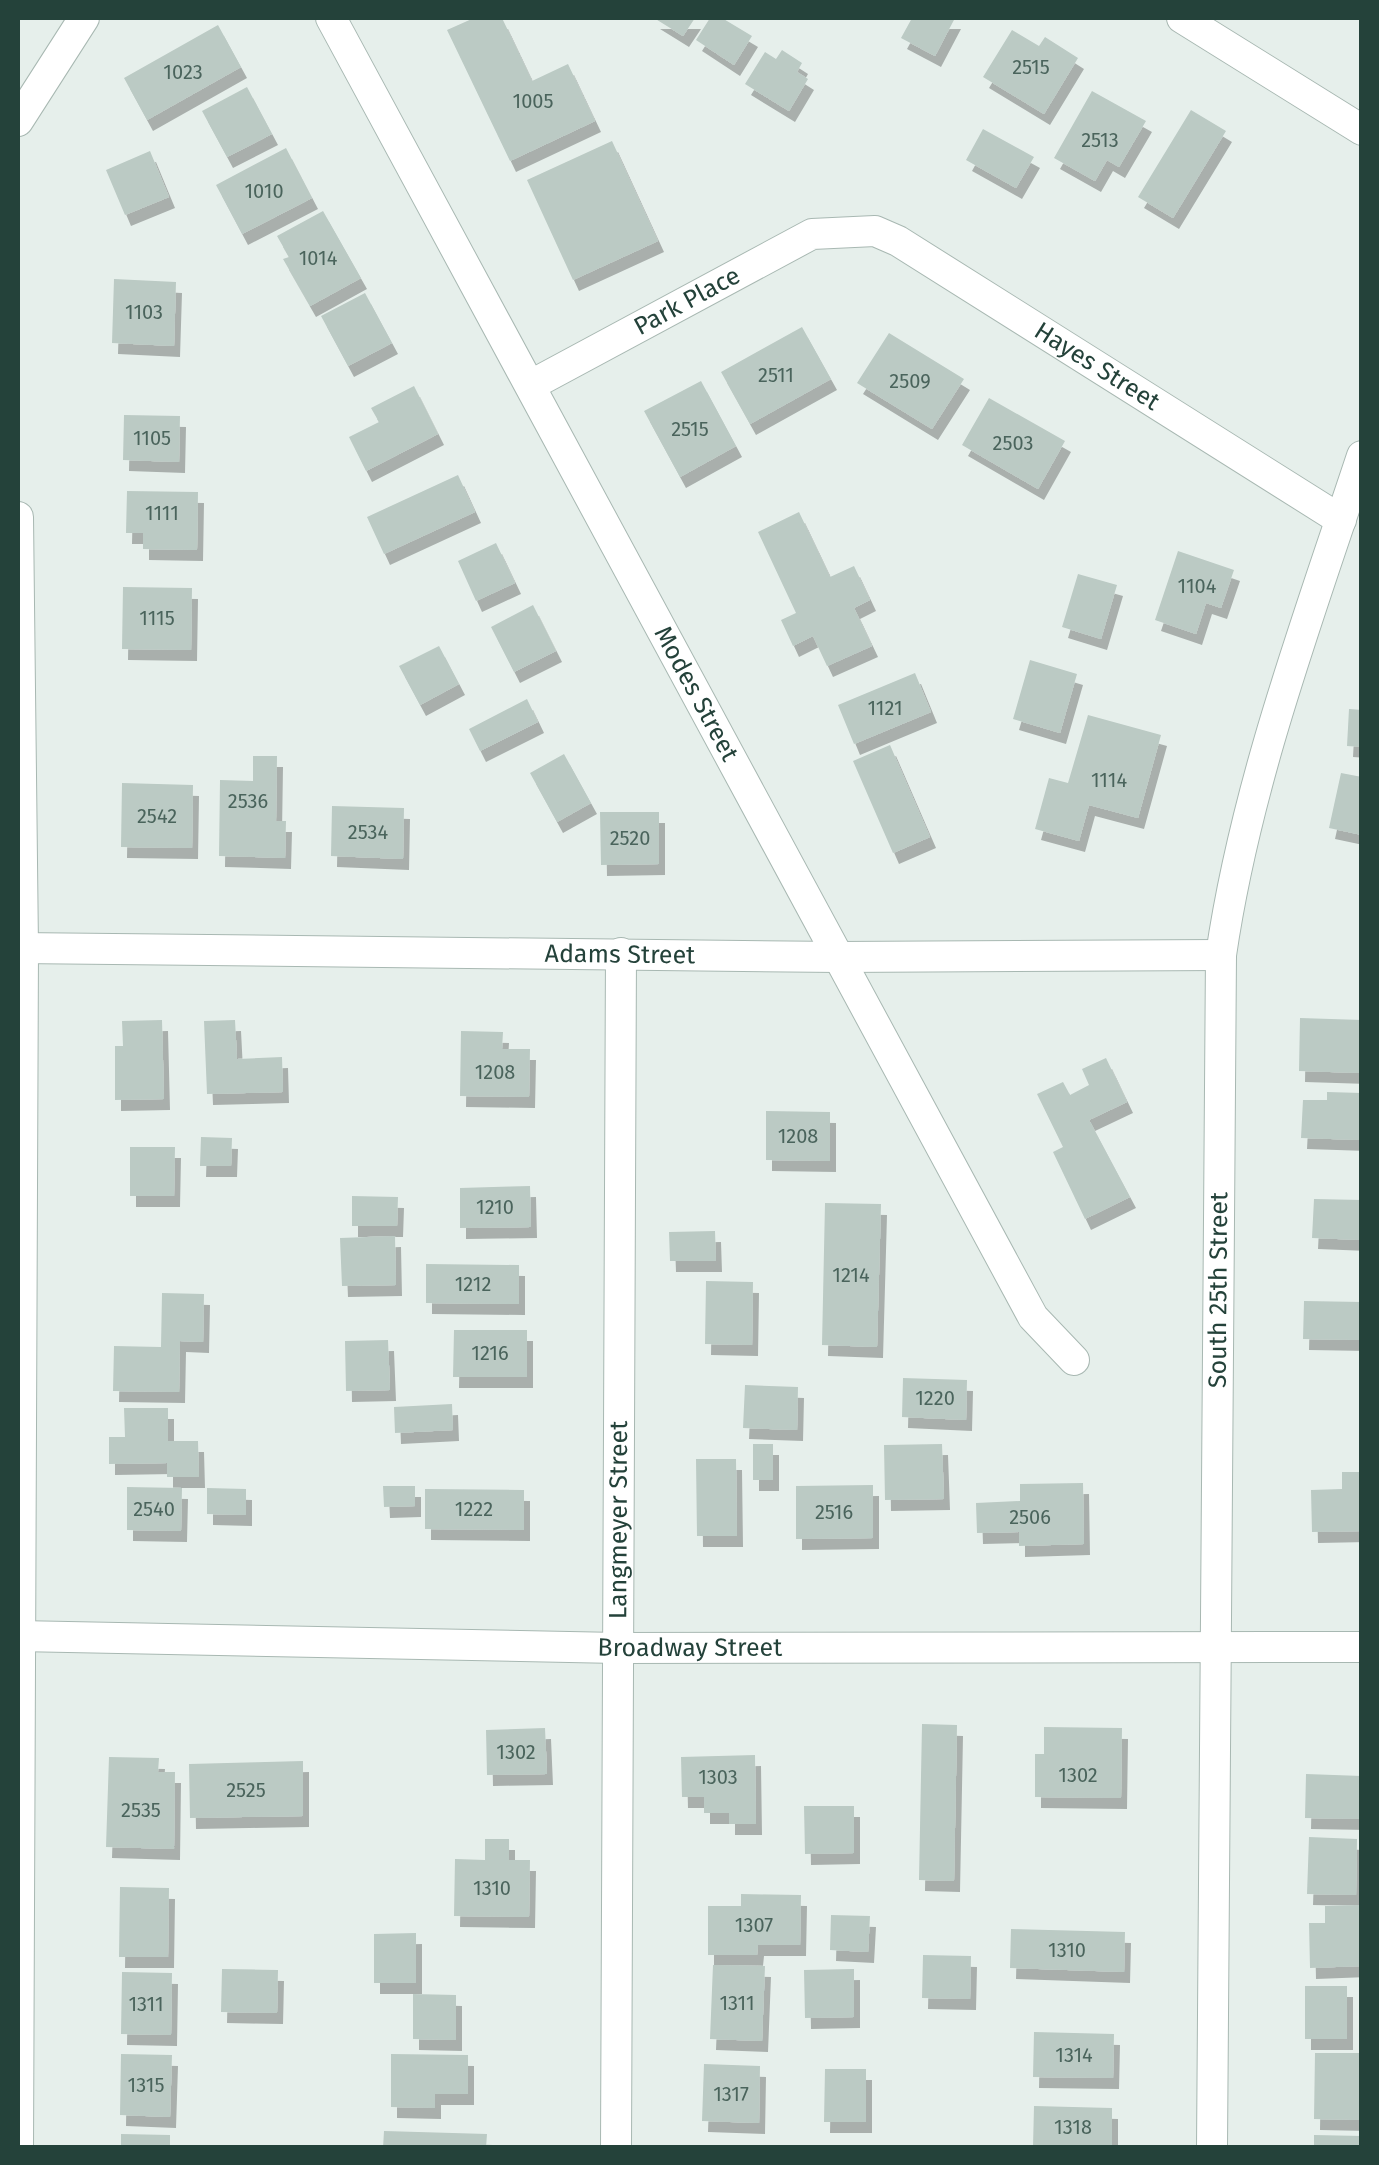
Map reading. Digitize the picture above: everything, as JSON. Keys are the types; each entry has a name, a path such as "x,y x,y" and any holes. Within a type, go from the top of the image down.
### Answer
{"street":[{"path":"18,121 84,18"},
{"name":"Modes Street","path":"332,18 1033,1316 1074,1360"},
{"path":"1182,18 1362,130"},
{"name":"Park Place","path":"533,384 812,234 846,232"},
{"name":"Hayes Street","path":"846,232 875,232 898,241 1340,520"},
{"name":"South 25th Street","path":"1212,2148 1221,955 1232,878 1252,801 1362,456"},
{"path":"18,517 18,2148"},
{"name":"Adams Street","path":"20,948 839,957 1221,955"},
{"name":"Langmeyer Street","path":"616,2148 621,953"},
{"name":"Broadway Street","path":"18,1636 618,1648 1362,1647"}],"building":[{"path":"474,18 502,18 532,81 568,64 595,121 510,161 447,30"},
{"path":"654,18 695,18 683,36"},
{"path":"710,18 722,18 752,36 734,65 696,40"},
{"path":"912,18 955,18 935,56 901,38"},
{"path":"218,25 241,67 147,120 124,78"},
{"path":"1012,30 1039,46 1045,37 1078,58 1044,114 983,77"},
{"path":"782,50 802,63 797,72 808,79 789,111 745,84 765,52 776,59"},
{"path":"247,87 272,134 227,157 202,111"},
{"path":"1092,91 1146,121 1119,167 1107,160 1095,181 1054,158"},
{"path":"1191,110 1226,131 1173,218 1138,197"},
{"path":"983,129 1034,157 1016,188 966,160"},
{"path":"612,141 658,241 573,280 527,180"},
{"path":"286,148 312,198 242,234 216,185"},
{"path":"150,151 169,197 125,215 106,170"},
{"path":"323,211 361,278 310,306 283,259 289,257 277,236"},
{"path":"114,279 176,282 174,346 112,343"},
{"path":"365,293 392,343 348,366 321,316"},
{"path":"802,327 831,379 750,424 721,372"},
{"path":"889,333 964,379 932,429 857,383"},
{"path":"701,381 736,446 680,477 644,411"},
{"path":"414,386 438,434 366,471 349,437 379,422 371,408"},
{"path":"989,398 1065,441 1038,489 962,445"},
{"path":"124,415 180,416 179,462 123,460"},
{"path":"458,475 475,512 384,554 367,517"},
{"path":"127,491 198,492 197,550 143,549 143,533 126,533"},
{"path":"799,512 830,577 854,566 870,600 854,608 872,646 827,666 813,636 793,646 781,620 796,613 758,532"},
{"path":"496,543 515,583 476,601 458,561"},
{"path":"1178,551 1234,570 1221,608 1206,603 1196,634 1155,620"},
{"path":"1078,574 1117,585 1101,639 1062,627"},
{"path":"123,587 192,588 191,650 122,649"},
{"path":"533,605 556,651 514,672 491,627"},
{"path":"439,646 459,684 420,705 399,666"},
{"path":"1030,660 1077,674 1060,733 1013,719"},
{"path":"915,673 931,712 854,744 838,705"},
{"path":"527,699 538,722 480,751 469,729"},
{"path":"1349,709 1362,710 1362,747 1347,746"},
{"path":"1088,715 1161,735 1138,818 1089,805 1079,841 1035,829 1049,778 1068,783"},
{"path":"890,745 930,837 893,853 853,761"},
{"path":"564,754 591,803 557,822 530,773"},
{"path":"253,756 277,756 276,821 286,821 285,858 219,856 220,780 253,781"},
{"path":"1341,773 1362,777 1362,835 1329,828"},
{"path":"122,783 193,785 192,848 121,847"},
{"path":"332,806 404,808 403,859 331,856"},
{"path":"600,812 659,812 659,864 601,865"},
{"path":"1300,1018 1362,1020 1362,1073 1299,1071"},
{"path":"162,1020 164,1099 115,1100 115,1046 123,1046 122,1021"},
{"path":"235,1020 237,1059 282,1057 283,1092 207,1094 204,1021"},
{"path":"461,1031 503,1032 502,1049 530,1049 529,1097 460,1096"},
{"path":"1106,1058 1127,1102 1089,1120 1130,1197 1085,1219 1053,1152 1063,1147 1037,1094 1063,1082 1070,1095 1089,1085 1082,1069"},
{"path":"1327,1092 1362,1093 1361,1140 1301,1138 1303,1100 1327,1100"},
{"path":"766,1111 830,1112 830,1161 766,1160"},
{"path":"201,1137 232,1138 231,1166 200,1166"},
{"path":"130,1147 175,1147 174,1196 130,1196"},
{"path":"530,1186 531,1227 460,1228 460,1188"},
{"path":"352,1196 398,1197 397,1226 352,1226"},
{"path":"1314,1199 1362,1200 1362,1240 1312,1238"},
{"path":"825,1203 881,1204 877,1347 822,1345"},
{"path":"715,1231 716,1261 670,1261 669,1232"},
{"path":"395,1236 396,1285 342,1286 340,1238"},
{"path":"426,1264 519,1265 519,1304 426,1303"},
{"path":"706,1281 753,1282 752,1345 705,1344"},
{"path":"162,1293 204,1294 203,1342 180,1341 179,1392 113,1391 114,1346 161,1347"},
{"path":"1304,1301 1362,1302 1362,1340 1303,1339"},
{"path":"454,1330 527,1330 527,1377 453,1377"},
{"path":"388,1340 390,1390 346,1391 345,1341"},
{"path":"903,1378 967,1380 966,1420 902,1417"},
{"path":"745,1385 798,1387 797,1430 743,1428"},
{"path":"452,1404 453,1430 395,1433 394,1407"},
{"path":"124,1408 168,1408 168,1441 198,1441 199,1477 167,1477 167,1463 109,1464 109,1437 125,1437"},
{"path":"753,1444 773,1444 773,1480 753,1480"},
{"path":"942,1444 944,1499 885,1500 884,1445"},
{"path":"696,1459 736,1459 737,1536 697,1536"},
{"path":"1342,1472 1362,1472 1362,1531 1312,1532 1311,1490 1342,1489"},
{"path":"1083,1483 1084,1544 1019,1546 1019,1532 977,1533 976,1503 1020,1501 1020,1484"},
{"path":"873,1485 873,1538 796,1539 796,1486"},
{"path":"383,1486 415,1486 415,1506 384,1507"},
{"path":"127,1487 182,1488 181,1531 127,1530"},
{"path":"207,1488 246,1489 246,1515 207,1514"},
{"path":"425,1489 524,1490 524,1530 425,1529"},
{"path":"922,1724 957,1725 954,1881 919,1880"},
{"path":"1044,1727 1122,1728 1121,1798 1035,1797 1035,1754 1044,1754"},
{"path":"545,1728 547,1774 487,1775 486,1730"},
{"path":"755,1755 756,1824 729,1824 729,1813 704,1813 704,1797 682,1797 681,1757"},
{"path":"109,1757 159,1758 158,1772 175,1772 174,1849 106,1847"},
{"path":"303,1761 303,1816 190,1818 189,1764"},
{"path":"1306,1774 1362,1776 1362,1819 1305,1818"},
{"path":"804,1806 854,1806 854,1853 805,1854"},
{"path":"1309,1837 1357,1839 1356,1895 1307,1894"},
{"path":"485,1839 509,1839 509,1860 530,1860 529,1917 454,1916 455,1859 485,1860"},
{"path":"120,1887 169,1888 168,1957 119,1957"},
{"path":"741,1894 801,1895 800,1945 758,1945 757,1955 708,1955 708,1906 741,1906"},
{"path":"1362,1905 1362,1966 1310,1968 1309,1923 1325,1923 1325,1906"},
{"path":"831,1915 870,1916 868,1952 830,1950"},
{"path":"1011,1929 1125,1932 1124,1972 1010,1968"},
{"path":"416,1933 416,1983 374,1983 374,1934"},
{"path":"923,1955 971,1956 970,1999 922,1998"},
{"path":"713,1965 765,1966 762,2041 710,2039"},
{"path":"222,1969 278,1970 277,2013 221,2012"},
{"path":"854,1969 854,2017 805,2018 804,1970"},
{"path":"122,1972 172,1973 171,2035 121,2034"},
{"path":"1305,1986 1347,1986 1347,2039 1305,2039"},
{"path":"413,1994 456,1995 456,2040 413,2039"},
{"path":"1034,2032 1114,2034 1113,2078 1033,2077"},
{"path":"1315,2053 1362,2053 1362,2120 1314,2119"},
{"path":"121,2054 172,2055 170,2117 120,2115"},
{"path":"391,2054 468,2055 468,2094 435,2094 435,2108 391,2107"},
{"path":"704,2064 760,2066 759,2123 702,2121"},
{"path":"825,2069 866,2069 866,2122 824,2122"},
{"path":"1034,2106 1112,2108 1112,2148 1033,2147"},
{"path":"384,2131 487,2134 486,2148 383,2148"},
{"path":"121,2134 170,2135 170,2148 121,2148"},
{"path":"1314,2135 1362,2136 1362,2148 1314,2148"}]}
